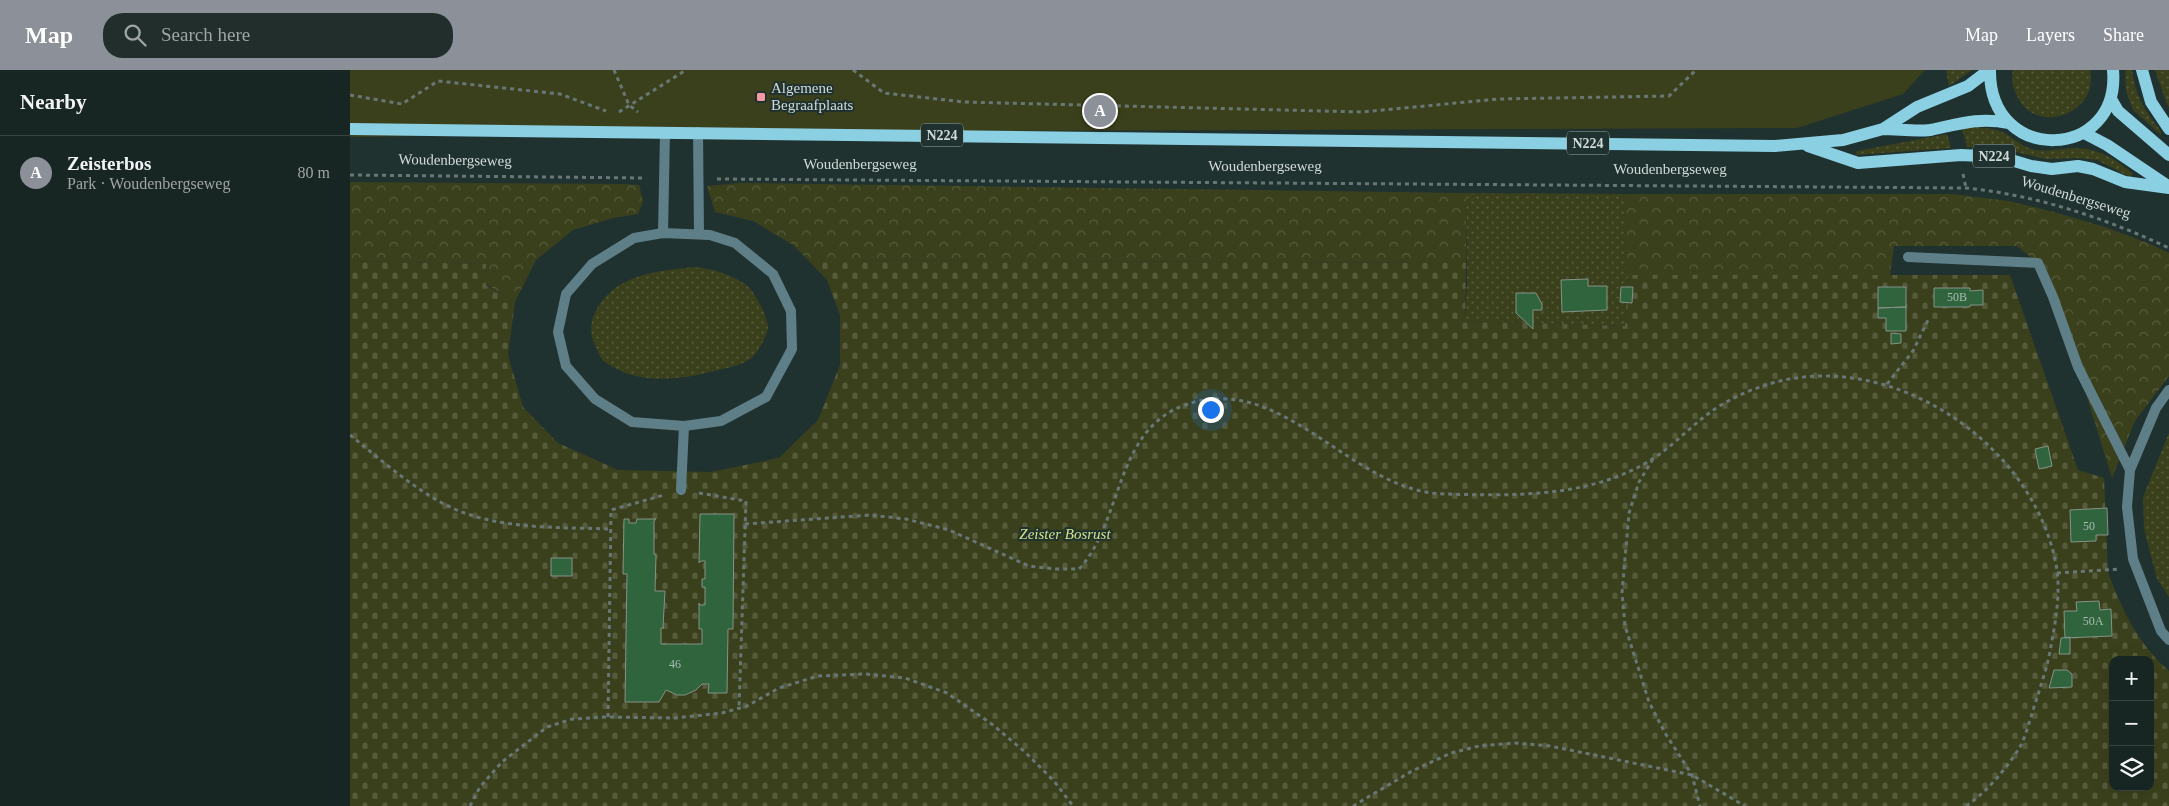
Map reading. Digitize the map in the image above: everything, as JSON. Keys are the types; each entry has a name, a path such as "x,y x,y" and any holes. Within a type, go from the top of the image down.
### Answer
{"main road":[{"name":"N224","path":"1989,70 1990,86 1995,104 2009,123 2028,135 2044,140 2065,140 2084,133 2095,124 2104,113 2110,100 2114,86 2113,70"},
{"name":"Woudenbergseweg","path":"1883,129 1917,107 1968,86 1989,70"},
{"path":"2142,70 2151,102 2169,129"},
{"path":"2110,100 2118,111 2169,155"},
{"name":"Woudenbergseweg","path":"350,129 1775,146 1843,140 1883,129 1928,130 1951,124 1990,119 2009,123"},
{"name":"N224","path":"2084,133 2107,144 2169,187"},
{"name":"N224","path":"1803,144 1858,163 1980,154 2001,156 2032,166 2052,169 2078,166 2093,169 2125,182 2169,187"}],"lane":[{"path":"663,233 665,132"},
{"path":"698,132 699,234"},
{"path":"663,233 699,234 710,235 736,243 773,274 791,311 792,349 766,397 721,421 684,426 632,422 595,399 566,366 558,332 566,294 592,264 634,238 663,233"},
{"path":"1908,257 2038,263 2053,297 2078,367 2130,470"},
{"path":"2169,390 2156,408 2130,470 2127,507 2133,559 2161,631 2169,640"},
{"path":"681,490 684,426"}],"path":[{"path":"614,70 629,105 665,132"},
{"path":"350,95 402,104 438,81 560,94 615,114 686,70"},
{"path":"853,70 884,93 964,102 1362,112 1498,99 1669,96 1696,70"},
{"name":"Woudenbergseweg","path":"350,175 665,178"},
{"name":"Woudenbergseweg","path":"698,179 1966,188 1999,192 2063,208 2129,229 2169,248"},
{"path":"1888,384 1912,351 1929,318"},
{"path":"745,524 870,514 906,518 949,530 1029,566 1079,569 1091,556 1119,484 1134,452 1154,424 1181,406 1211,398 1250,401 1291,420 1341,453 1395,482 1436,494 1525,495 1590,485 1617,478 1654,458 1712,410 1745,392 1782,380 1827,376 1888,384 1954,418 2007,464 2039,514 2049,540 2057,573 2059,591 2048,664 2022,743 2001,771 1974,801 1966,806"},
{"path":"350,435 409,481 446,505 485,519 531,526 611,529"},
{"path":"1654,458 1639,482 1629,513 1622,593 1625,626 1649,702 1664,733 1692,775 1700,806"},
{"path":"608,717 611,510 681,490 746,501 739,708"},
{"path":"2057,573 2136,568"},
{"path":"470,806 480,787 502,762 548,727 572,719 608,717 675,718 722,713 739,708 779,688 818,676 866,674 905,678 947,693 993,725 1054,780 1074,806"},
{"path":"1354,806 1412,770 1451,752 1479,746 1515,743 1550,746 1692,775 1745,806"}],"green space":[{"path":"350,70 1925,70 1903,94 1797,128 698,132 350,137"},
{"path":"1946,70 1972,70 1949,86"},
{"path":"2013,70 2090,70 2091,85 2085,98 2076,108 2064,114 2051,117 2038,115 2026,108 2017,96 2012,77"},
{"path":"2125,70 2132,70 2138,95 2150,117 2161,131 2161,135 2133,110 2126,91"},
{"path":"2155,70 2169,70 2169,107 2167,104"},
{"path":"1976,127 1999,131 2032,149 2074,148 2099,152 2113,159 2133,174 2130,177 2097,160 2079,158 2045,159 1996,147 1967,147 1962,129"},
{"path":"1947,134 1951,148 1855,155 1857,151"},
{"path":"350,182 624,184 639,185 643,201 638,214 613,218 573,230 536,260 515,302 486,284 486,264 350,261"},
{"path":"739,183 1466,193 1466,263 808,260 793,245 753,221 715,212 707,186"},
{"path":"1466,193 1625,194 1625,239 1628,275 1625,326 1465,321 1467,281"},
{"path":"1625,194 1952,194 2009,201 2105,227 2169,253 2169,376 2135,421 2112,478 2061,314 2038,263 2017,246 1894,246 1890,275 1628,275 1625,239"},
{"name":"Zeister Bosrust","path":"808,260 1466,263 1465,321 1625,326 1628,275 2010,275 2078,470 2104,478 2108,572 2132,626 2154,656 2109,656 2109,791 2154,791 2154,656 2169,671 2169,806 350,806 350,261 486,264 486,285 515,302 508,355 523,407 558,443 618,470 711,472 779,458 818,420 840,365 840,315 827,280"},
{"path":"695,267 734,277 749,287 756,297 763,310 768,330 753,357 739,365 704,374 660,379 631,375 603,361 592,338 591,329 596,311 607,296 628,280 654,272"},
{"path":"2169,433 2169,597 2157,579 2144,529 2143,497"}],"building":[{"path":"1588,279 1588,286 1607,286 1607,310 1562,312 1561,280"},
{"path":"1621,287 1633,287 1632,303 1620,302"},
{"path":"1878,287 1906,287 1906,307 1878,308"},
{"path":"1934,288 1970,288 1970,291 1983,290 1983,305 1934,307"},
{"path":"1516,293 1536,293 1542,304 1542,310 1533,310 1533,329 1516,313"},
{"path":"1906,307 1906,331 1886,331 1886,318 1878,318 1878,308"},
{"path":"1891,333 1901,334 1901,343 1891,344"},
{"path":"2048,446 2052,466 2039,469 2035,449"},
{"path":"2107,508 2108,535 2096,535 2096,541 2071,542 2070,510"},
{"path":"700,514 734,514 733,629 728,629 727,693 708,693 709,684 702,684 696,690 685,695 677,695 666,690 659,702 625,702 627,574 623,574 624,519 629,519 629,523 636,523 637,519 656,519 654,521 654,554 656,555 655,591 665,591 664,628 661,628 661,644 702,644 702,629 699,629 699,603 700,605 705,605 705,587 702,587 702,579 705,579 705,561 699,563"},
{"path":"551,558 572,558 572,576 551,576"},
{"path":"2099,601 2100,610 2111,609 2112,636 2065,638 2064,611 2077,611 2076,602"},
{"path":"2070,637 2070,654 2059,654 2061,638"},
{"path":"2054,670 2067,670 2072,674 2072,687 2049,688"}],"place":[{"name":"Algemene Begraafplaats","path":"761,97"},
{"name":"Zeisterbos","path":"1100,111"}]}
